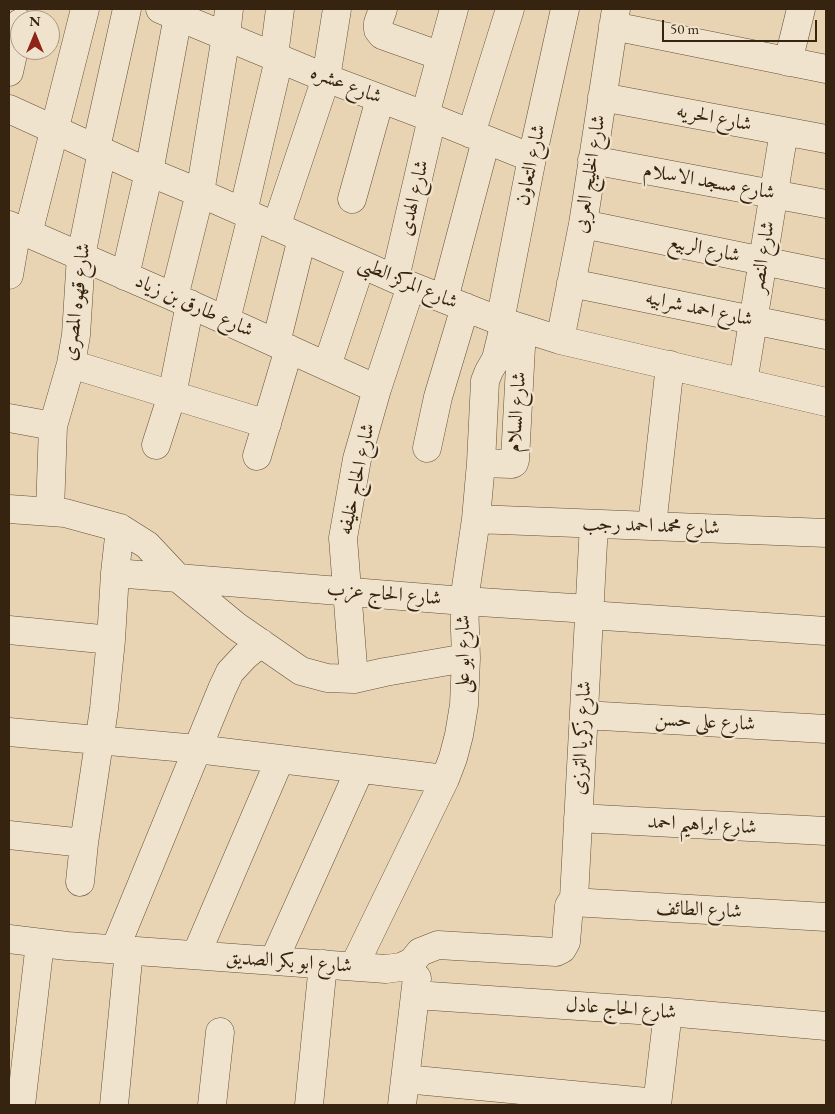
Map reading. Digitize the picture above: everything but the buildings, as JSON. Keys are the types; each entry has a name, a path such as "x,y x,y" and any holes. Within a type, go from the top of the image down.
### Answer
{"street":[{"path":"9,276 18,229 54,129 85,9"},
{"name":"شارع قهوه المصرى","path":"50,511 52,426 71,364 76,335 81,256 127,9"},
{"path":"156,445 172,395 182,300 229,9"},
{"path":"257,218 277,58 280,9"},
{"path":"226,320 257,218 326,78 337,9"},
{"path":"384,9 378,24 378,30 382,36 441,56"},
{"name":"شارع الهدى","path":"403,282 428,117 441,56 454,9"},
{"path":"427,448 454,303 478,137 510,9"},
{"name":"شارع التعاون","path":"509,324 532,158 565,9"},
{"path":"788,62 801,9"},
{"path":"126,276 149,172 169,11"},
{"name":"شارع عشره","path":"169,11 326,78 532,158"},
{"path":"614,13 788,62 826,69"},
{"name":"شارع الخليج العربى","path":"560,340 583,224 614,13"},
{"name":"شارع الحريه","path":"602,97 826,138"},
{"path":"352,199 380,98"},
{"name":"شارع المركز الطبى","path":"9,109 361,264 509,324 560,340 826,402"},
{"name":"شارع النصر","path":"743,383 784,131"},
{"name":"شارع مسجد الاسلام","path":"592,160 826,204"},
{"name":"شارع الربيع","path":"583,224 826,274"},
{"name":"شارع طارق بن زياد","path":"18,229 182,300 377,389"},
{"path":"257,456 267,424 302,238"},
{"path":"327,366 361,264"},
{"name":"شارع الحاج خليفه","path":"354,679 343,538 357,459 377,389 403,282"},
{"name":"شارع احمد شرابيه","path":"571,283 826,335"},
{"name":"شارع ابو على","path":"354,966 445,779 453,758 464,705 466,658 464,601 476,519 485,380 496,359 509,324"},
{"path":"71,364 267,424"},
{"path":"652,526 670,365"},
{"path":"9,418 52,426"},
{"path":"9,509 50,511 120,528 147,545 178,578 236,626 301,671 327,678 354,679 466,658"},
{"name":"شارع محمد احمد رجب","path":"476,519 826,533"},
{"name":"شارع زكريا الترزى","path":"562,949 566,942 568,906 574,898 594,524"},
{"path":"80,882 104,709 120,528"},
{"name":"شارع الحاج عزب","path":"115,573 826,632"},
{"path":"9,630 111,640"},
{"path":"114,1105 122,950 197,749 222,689 230,672 261,643"},
{"name":"شارع على حسن","path":"584,715 826,729"},
{"path":"9,732 197,749 445,779"},
{"path":"196,955 280,759"},
{"path":"274,960 360,769"},
{"name":"شارع ابراهيم احمد","path":"578,818 826,831"},
{"path":"9,834 84,843"},
{"name":"شارع الطائف","path":"572,902 826,917"},
{"name":"شارع ابو بكر الصديق","path":"9,939 122,950 386,969 401,967 412,962 420,952 438,945 556,952 562,949"},
{"path":"21,1105 40,943"},
{"path":"402,1105 420,952"},
{"path":"309,1105 323,964"},
{"name":"شارع الحاج عادل","path":"415,995 668,1012 826,1026"},
{"path":"405,1079 657,1104 668,1012"},
{"path":"212,1105 220,1032"}]}
